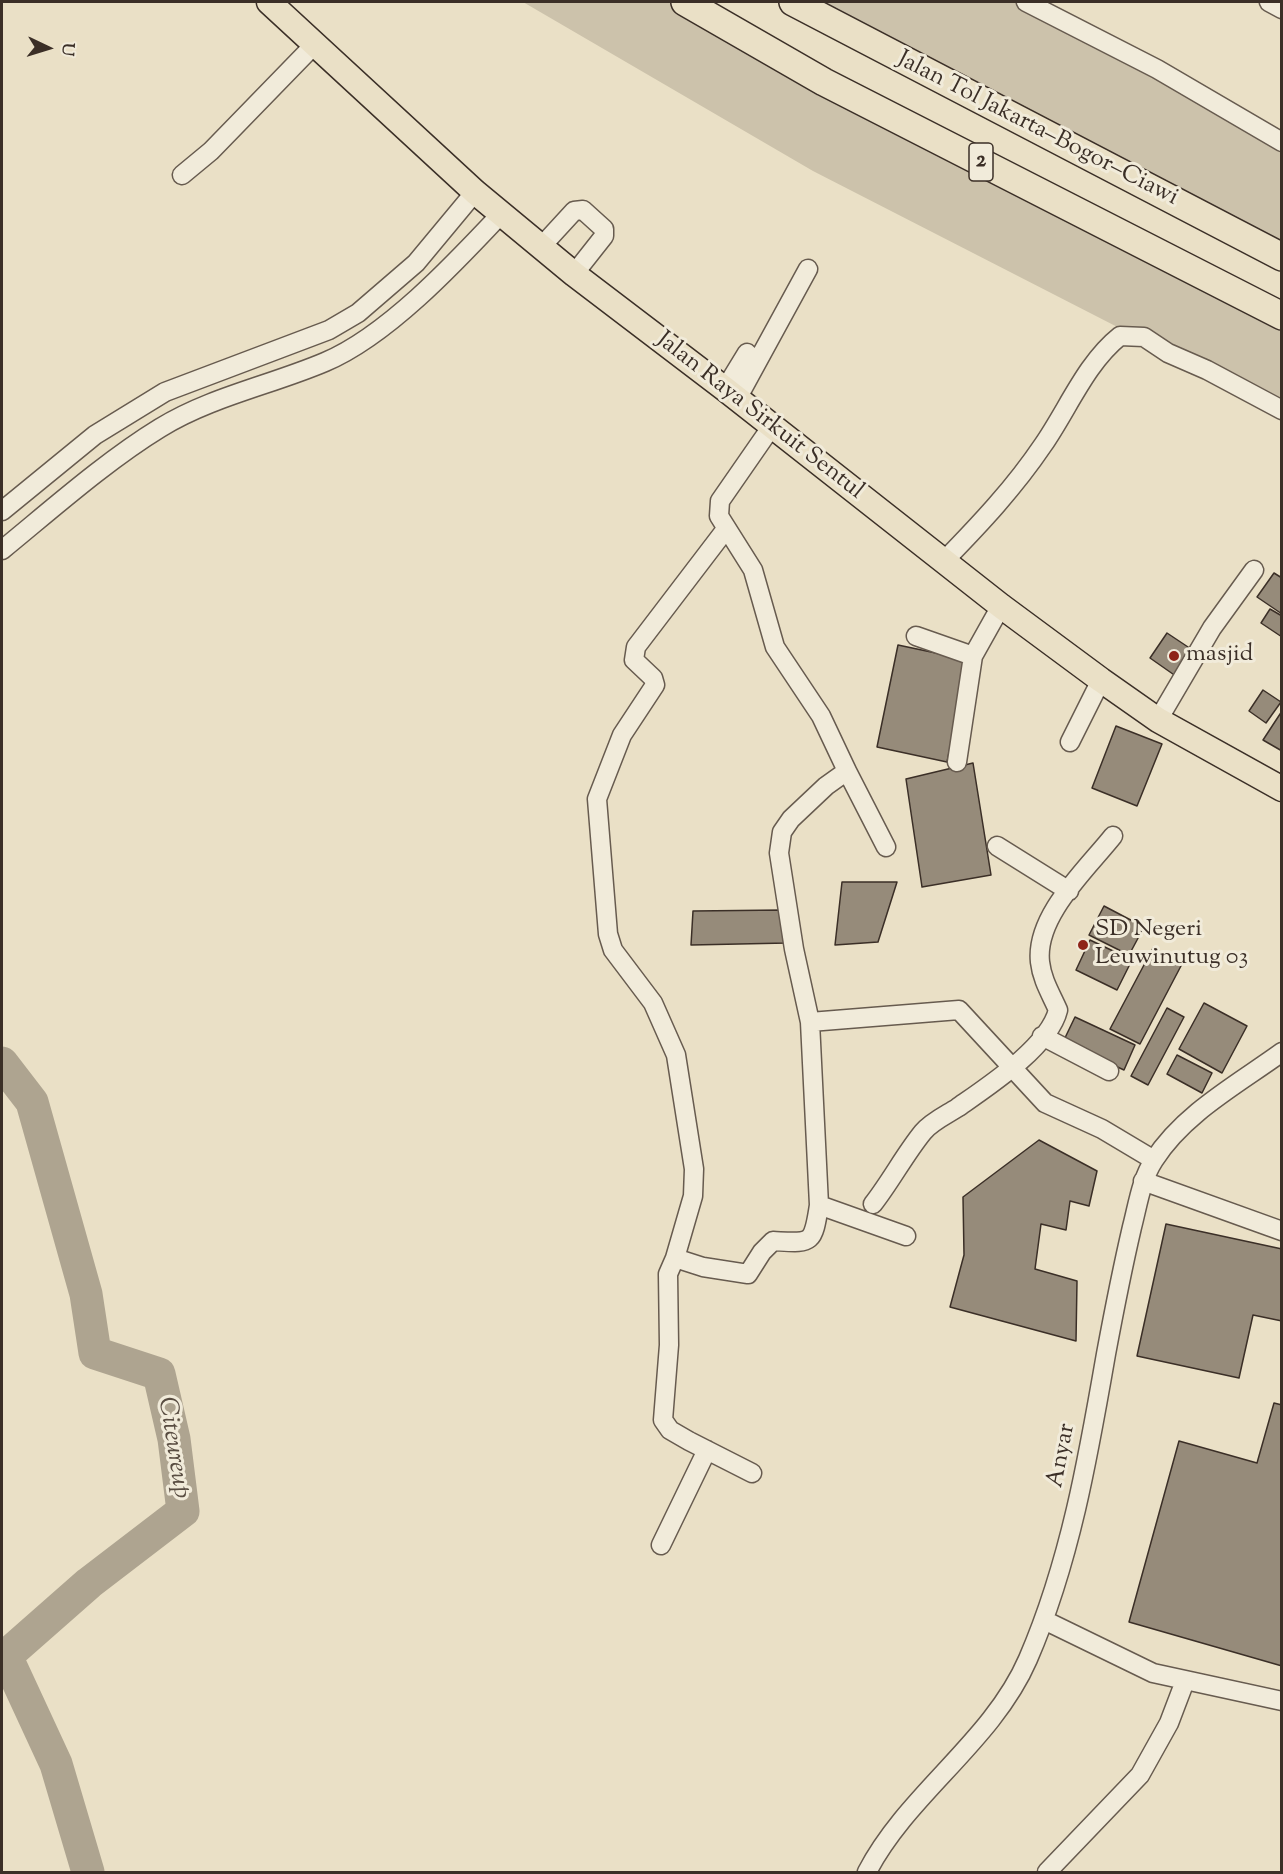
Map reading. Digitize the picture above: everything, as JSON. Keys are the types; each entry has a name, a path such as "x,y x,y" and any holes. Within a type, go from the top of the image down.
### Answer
{"highway":[{"name":"2","path":"685,2 824,82 1281,316"},
{"name":"Jalan Tol Jakarta–Bogor–Ciawi","path":"794,2 1281,257"}],"main road":[{"name":"Jalan Raya Sirkuit Sentul","path":"269,2 316,43 474,192 540,248 731,394 1001,606 1101,680 1158,720 1281,789"}],"street":[{"path":"1026,2 1157,69 1281,142"},
{"path":"1269,2 1281,9"},
{"path":"182,175 211,151 316,43"},
{"path":"2,511 68,456 124,415 197,378 329,330 358,313 416,263 474,192"},
{"path":"540,248 574,211 584,210 605,232 603,240 574,274"},
{"path":"2,550 76,489 160,428 190,412 346,351 409,304 449,269 501,214"},
{"path":"731,394 808,269"},
{"path":"390,286 409,304"},
{"path":"944,561 998,506 1043,446 1076,395 1093,362 1120,336 1144,337 1168,353 1207,370 1281,410"},
{"path":"731,394 747,353"},
{"path":"772,426 720,501 719,516 753,570 775,647 821,716 886,847"},
{"path":"726,529 636,647 634,660 653,678 655,685 622,735 597,799 608,934 613,950 653,1003 676,1055 694,1180 693,1196 668,1274 666,1291 669,1345 663,1420 670,1430 752,1473"},
{"path":"1158,720 1212,628 1254,570"},
{"path":"957,762 974,656 1001,606"},
{"path":"916,636 974,656"},
{"path":"1070,742 1101,680"},
{"path":"675,1258 703,1267 748,1274 762,1252 773,1241 798,1244 806,1242 813,1234 819,1205 810,1022 794,949 779,853 782,832 808,802 847,771"},
{"path":"873,1204 896,1175 924,1131 983,1090 1010,1067 1042,1036 1056,1017 1058,1010 1047,992 1040,961 1042,930 1059,900 1069,891 1113,836"},
{"path":"997,846 1069,891"},
{"path":"810,1022 959,1010 1045,1103 1102,1129 1154,1160"},
{"path":"1042,1036 1109,1071"},
{"name":"Anyar","path":"867,1872 880,1848 909,1810 995,1713 1026,1663 1044,1620 1077,1512 1117,1293 1143,1181 1154,1160 1171,1137 1200,1112 1281,1052"},
{"path":"1143,1181 1281,1231"},
{"path":"819,1205 906,1236"},
{"path":"661,1545 708,1450"},
{"path":"1044,1620 1153,1673 1185,1682 1281,1701"},
{"path":"1047,1872 1140,1775 1169,1723 1185,1682"}],"shaded area":[{"path":"523,2 685,2 1281,316 1281,407 1133,335 813,171"},
{"path":"795,2 1034,2 1281,142 1281,257"}],"building":[{"path":"1274,573 1282,578 1282,614 1257,597"},
{"path":"1270,609 1282,616 1282,637 1261,623"},
{"name":"masjid","path":"1167,633 1197,653 1180,679 1150,658"},
{"path":"898,645 969,660 947,762 877,747"},
{"path":"1263,690 1281,702 1266,723 1249,711"},
{"path":"1282,711 1282,751 1263,740"},
{"path":"1116,726 1162,744 1137,806 1092,788"},
{"path":"973,763 991,875 922,887 906,779"},
{"path":"842,882 897,882 878,942 835,945"},
{"path":"1104,906 1144,927 1129,955 1089,935"},
{"path":"783,910 787,943 691,945 693,911"},
{"path":"1090,940 1132,960 1117,990 1076,970"},
{"path":"1153,948 1182,964 1140,1044 1110,1029"},
{"path":"1204,1003 1247,1026 1222,1073 1179,1049"},
{"path":"1167,1008 1184,1017 1148,1085 1131,1076"},
{"path":"1075,1017 1135,1045 1124,1070 1063,1042"},
{"path":"1177,1055 1212,1073 1202,1093 1167,1074"},
{"path":"1039,1140 1097,1171 1089,1206 1070,1201 1066,1230 1041,1224 1035,1269 1077,1281 1076,1341 950,1307 964,1255 963,1197"},
{"path":"1166,1224 1282,1249 1282,1321 1253,1315 1239,1378 1137,1356"},
{"path":"1274,1403 1282,1405 1282,1666 1129,1622 1179,1441 1257,1463"}],"waterway":[{"name":"Citeureup","path":"2,1063 32,1102 86,1294 95,1353 159,1374 174,1439 183,1511 89,1583 6,1656 56,1764 88,1872"}],"place":[{"name":"masjid","path":"1174,656"},
{"name":"SD Negeri Leuwinutug 03","path":"1083,945"}]}
